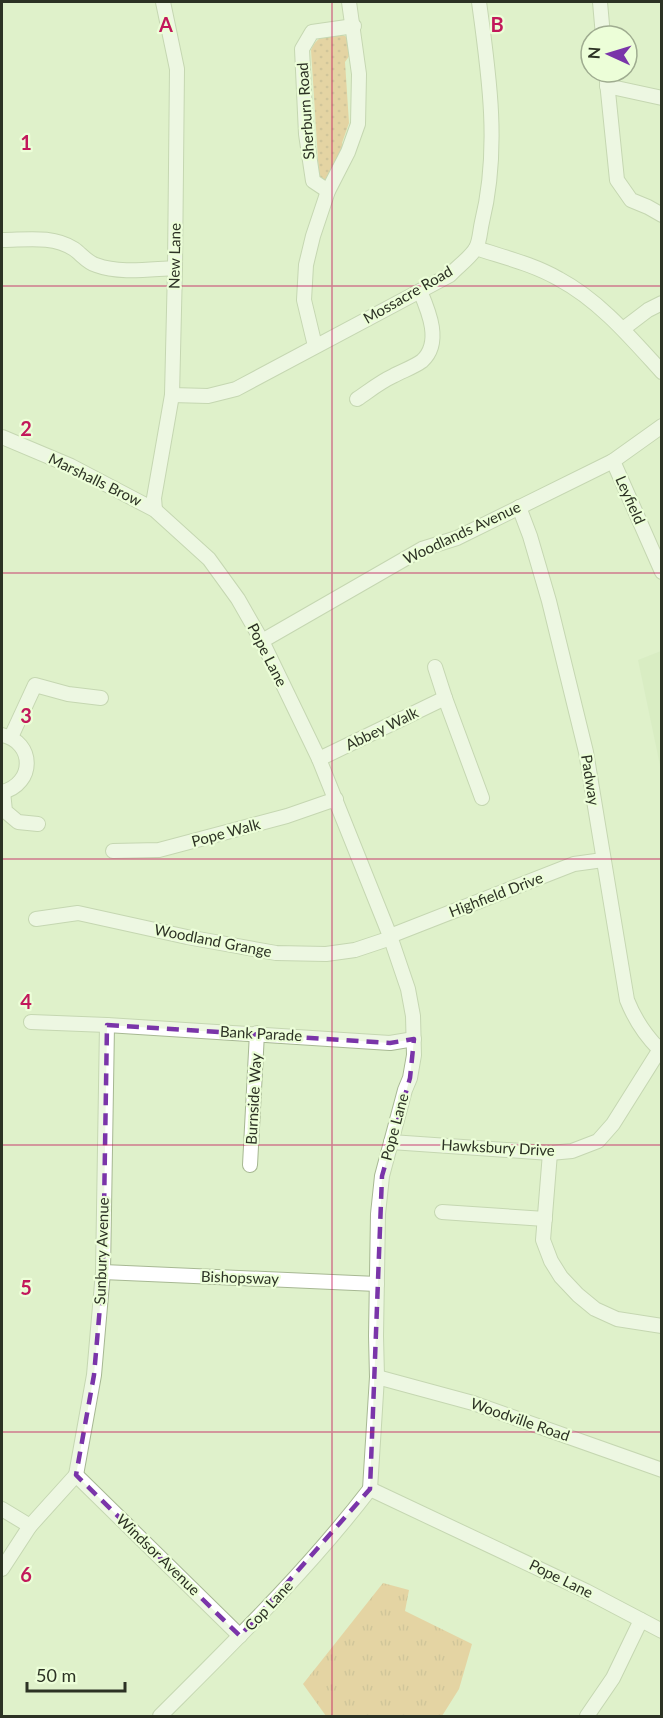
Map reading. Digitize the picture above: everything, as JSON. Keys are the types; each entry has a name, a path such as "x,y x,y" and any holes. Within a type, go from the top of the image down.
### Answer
{"street":[{"name":"New Lane","path":"155,510 154,498 172,395 175,268 177,69 163,2"},
{"path":"315,346 304,300 306,266 328,191 348,152 358,124 359,74 349,2"},
{"path":"479,2 490,80 491,126 490,171 485,211 476,248 559,279 593,302 623,329 662,372"},
{"path":"600,2 602,24"},
{"name":"Sherburn Road","path":"328,191 313,181 306,134 302,49 312,32 354,26"},
{"path":"607,84 617,180 631,200 662,215"},
{"path":"621,84 662,98"},
{"path":"2,240 42,239 61,243 74,249 95,265 123,270 175,268"},
{"name":"Mossacre Road","path":"172,395 208,396 236,389 450,275 476,248"},
{"path":"357,399 390,377 419,363 431,351 433,339 431,320 420,291"},
{"path":"623,329 648,310 662,303"},
{"name":"Woodlands Avenue","path":"262,641 422,549 457,538 613,461 662,426"},
{"name":"Marshalls Brow","path":"2,437 71,466 155,510"},
{"name":"Leyfield","path":"613,461 662,572"},
{"name":"Padway","path":"519,507 549,601 586,752 627,1000 644,1034 660,1048"},
{"name":"Pope Lane","path":"155,510 210,559 238,599 262,641 336,799 390,936 408,989 414,1055 410,1078 382,1176 378,1214 377,1377 370,1489 586,1591 662,1631"},
{"path":"435,667 482,798"},
{"path":"38,824 18,822 5,811 2,792 19,784 27,768 24,750 6,736 35,685 68,694 101,698"},
{"name":"Abbey Walk","path":"319,759 445,698"},
{"name":"Pope Walk","path":"113,851 159,850 277,819 336,799"},
{"name":"Highfield Drive","path":"390,936 574,864 603,860"},
{"name":"Woodland Grange","path":"36,919 78,913 175,935 276,954 326,954 355,950 385,940 390,936"},
{"name":"Bank Parade","path":"31,1022 107,1024 390,1043 414,1039"},
{"name":"Sunbury Avenue","path":"76,1474 94,1375 103,1272 107,1024"},
{"name":"Burnside Way","path":"250,1165 257,1033"},
{"name":"Hawksbury Drive","path":"391,1142 550,1153 572,1151 598,1141 613,1124 660,1048"},
{"path":"550,1153 543,1240 551,1261 561,1277 595,1309 617,1319 662,1326"},
{"path":"442,1212 545,1218"},
{"name":"Bishopsway","path":"103,1272 377,1284"},
{"name":"Woodville Road","path":"377,1377 473,1403 662,1470"},
{"path":"2,1569 30,1527 76,1474"},
{"name":"Windsor Avenue","path":"76,1474 240,1636"},
{"name":"Cop Lane","path":"160,1716 240,1636 337,1532 370,1489"},
{"path":"2,1509 30,1527"},
{"path":"587,1716 612,1678 641,1620"}],"highlighted area":[{"path":"107,1025 390,1043 414,1039 410,1078 382,1176 370,1489 240,1636 76,1475 94,1375 103,1272"}],"shaded area":[{"path":"661,651 661,770 638,660"}],"green space":[{"path":"340,34 347,37 350,55 345,62 349,123 342,143 345,148 330,177 325,181 320,179 319,175 311,50 319,39"},
{"path":"383,1583 409,1590 405,1611 472,1644 459,1689 442,1716 326,1716 303,1684"}]}
